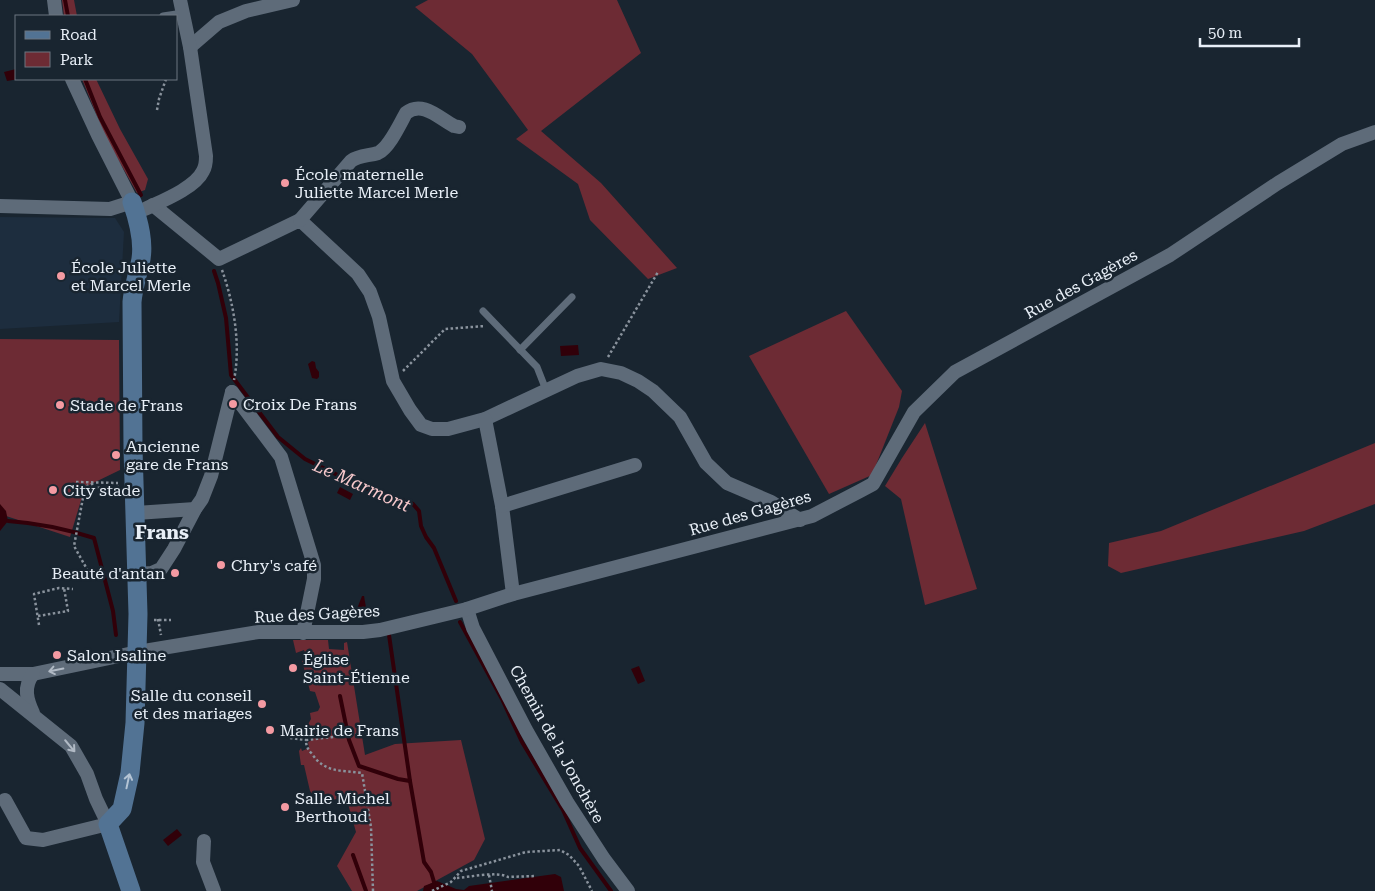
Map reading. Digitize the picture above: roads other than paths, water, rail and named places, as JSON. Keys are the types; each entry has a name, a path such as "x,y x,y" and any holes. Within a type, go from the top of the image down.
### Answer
{"street":[{"path":"54,0 56,15"},
{"path":"190,47 219,22 246,11 293,0"},
{"path":"0,206 110,209 140,207 190,186 202,173 206,156 182,6"},
{"path":"72,80 98,135 140,207 220,264 300,220 351,161 356,157 384,150 406,113 411,109 424,108 454,126 459,127"},
{"name":"Rue des Gagères","path":"0,674 33,674 138,652 258,632 303,633 380,630 467,609 513,594 812,516 873,484 914,412 956,372 1170,255 1278,183 1342,144 1375,132"},
{"path":"5,800 26,838 43,840 108,824 122,809 130,773 135,723 138,652 136,513 131,485 132,302 142,252 140,207"},
{"path":"300,220 358,274 370,292 379,317 393,381 421,425 432,429 448,429 485,419 577,376 601,369 621,373 653,391 680,417 706,464 727,482 771,502 800,520"},
{"path":"137,574 152,573 161,569 202,499 211,476 233,387 281,457 314,564 314,579 303,633"},
{"path":"485,419 502,506 513,594"},
{"path":"502,506 635,465"},
{"path":"136,513 195,509"},
{"name":"Chemin de la Jonchère","path":"467,609 473,628 526,730 567,802 604,859 628,891"},
{"path":"33,674 26,691 28,702 34,714"},
{"path":"0,689 34,714 72,746 87,774 108,824 131,891"},
{"path":"204,841 203,862 214,891"}],"lane":[{"path":"165,15 182,6"},
{"path":"520,350 572,296"},
{"path":"484,311 537,367 546,390"}],"waterway":[{"name":"Le Marmont","path":"65,0 68,15"},
{"name":"Le Marmont","path":"85,80 100,117 141,195"},
{"name":"Le Marmont","path":"214,271 226,318 231,375 278,437 305,459 360,486 413,504 419,511 421,526 434,548 456,601"},
{"path":"8,521 51,527 94,538 113,611 116,635"},
{"name":"Le Marmont","path":"460,622 502,699 522,742 563,810 580,848 611,891"},
{"path":"389,635 424,862 431,872 434,882"},
{"path":"340,696 349,740 359,766 410,781"},
{"path":"353,855 366,891"}],"place":[{"name":"École maternelle Juliette Marcel Merle","path":"285,183"},
{"name":"École Juliette et Marcel Merle","path":"61,276"},
{"name":"Croix De Frans","path":"233,404"},
{"name":"Stade de Frans","path":"60,405"},
{"name":"Ancienne gare de Frans","path":"116,455"},
{"name":"City stade","path":"53,490"},
{"name":"Chry's café","path":"221,565"},
{"name":"Beauté d'antan","path":"175,573"},
{"name":"Salon Isaline","path":"57,655"},
{"name":"Église Saint-Étienne","path":"293,668"},
{"name":"Salle du conseil et des mariages","path":"262,704"},
{"name":"Mairie de Frans","path":"270,730"},
{"name":"Salle Michel Berthoud","path":"285,807"}],"district":[{"name":"Frans","path":"162,532"}]}
